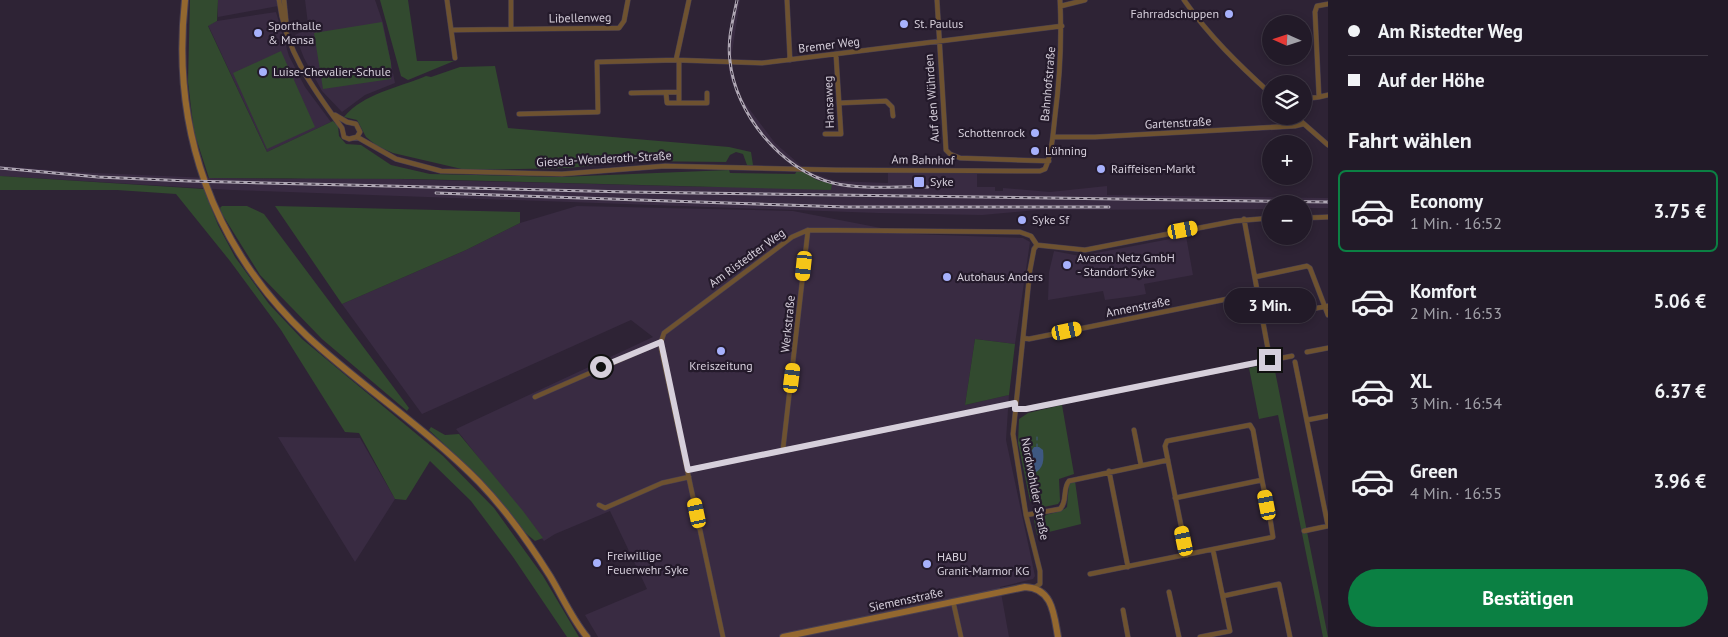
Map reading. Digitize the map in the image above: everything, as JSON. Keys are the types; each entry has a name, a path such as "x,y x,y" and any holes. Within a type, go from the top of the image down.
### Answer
{"main road":[{"path":"185,0 182,56 185,105 190,134 214,205 246,265 276,304 308,336 409,418 480,483 543,565 587,637"},
{"name":"Siemensstraße","path":"783,637 1016,588 1034,588"},
{"path":"1034,588 1043,592 1052,606 1058,637"}],"street":[{"path":"279,0 283,23 304,76 342,128 344,137 349,139 357,137 359,127 332,114"},
{"path":"284,0 287,31"},
{"path":"448,0 455,58"},
{"path":"452,30 512,30 511,0"},
{"name":"Libellenweg","path":"512,30 619,28 624,21 628,0"},
{"path":"678,102 678,60 688,0"},
{"path":"787,0 790,60"},
{"name":"Auf den Wührden","path":"937,0 944,143 950,154 960,158 1049,160"},
{"name":"Bahnhofstraße","path":"1046,169 1053,137 1062,63 1060,0"},
{"path":"1061,6 1085,0"},
{"path":"1184,0 1202,25 1228,54 1262,86"},
{"path":"1319,97 1315,12 1317,6 1328,4"},
{"name":"Bremer Weg","path":"519,114 598,112 597,62 678,60 762,63 1062,26"},
{"name":"Hansaweg","path":"825,134 841,134 836,54"},
{"path":"631,93 678,92"},
{"path":"666,93 667,103 707,102 707,93"},
{"path":"1312,98 1328,95"},
{"path":"840,103 886,101 892,107 893,116"},
{"path":"342,128 347,122"},
{"name":"Gartenstraße","path":"1053,137 1095,137 1299,125"},
{"path":"1304,125 1328,145"},
{"name":"Giesela-Wenderoth-Straße","path":"357,137 396,159 441,171 562,174 665,166 800,168"},
{"name":"Am Bahnhof","path":"800,168 1016,171 1046,169"},
{"path":"1312,218 1328,217"},
{"path":"1037,244 1085,250 1244,219 1262,218"},
{"path":"1244,219 1270,360"},
{"name":"Am Ristedter Weg","path":"535,397 661,342 664,334 708,299 792,237 808,230 1020,232 1031,236 1037,244"},
{"name":"Werkstraße","path":"783,449 808,230"},
{"name":"Nordwohlder Straße","path":"1034,588 1040,584 1040,571 1026,515 1014,450 1015,406 1030,270 1034,249 1037,244"},
{"path":"1255,277 1307,266 1310,268 1328,315"},
{"name":"Annenstraße","path":"1023,338 1029,339 1257,293"},
{"path":"1296,312 1326,306"},
{"path":"661,342 723,637"},
{"path":"1308,352 1328,348"},
{"path":"688,470 783,449 1015,406 1026,409 1292,356"},
{"path":"1295,362 1328,526 1304,531"},
{"path":"551,390 552,396"},
{"path":"1307,420 1328,416"},
{"path":"1186,555 1165,446 1168,441 1250,425 1253,430 1267,505"},
{"path":"1134,430 1141,465"},
{"path":"1026,515 1060,509 1064,505 1065,486 1069,480 1168,460"},
{"path":"1109,471 1128,567"},
{"path":"599,505 605,508 662,483 689,477"},
{"path":"1175,498 1262,480"},
{"path":"1090,574 1273,537 1270,518"},
{"path":"1213,550 1231,637"},
{"path":"1223,596 1279,584 1290,637"},
{"path":"1169,592 1179,637"},
{"path":"954,601 961,637"},
{"path":"1123,610 1128,637"},
{"path":"1200,637 1230,631"}],"shaded area":[{"path":"218,0 277,0 278,6 218,17"},
{"name":"Luise-Chevalier-Schule","path":"305,0 375,0 383,23 395,83 365,95 342,112 322,91 304,58 295,35 303,31 308,24"},
{"path":"736,0 740,0 731,59 733,74 741,98 775,143 807,171 835,181 888,183 888,172 977,174 977,187 995,187 995,191 1003,191 1003,188 1050,192 1107,186 1107,195 1262,197 1262,209 1037,210 982,215 878,213 232,190 0,176 0,166 74,172 209,178 289,179 322,177 705,187 831,184 817,180 791,165 770,146 740,102 730,77 728,57"},
{"name":"Luise-Chevalier-Schule","path":"276,12 289,56 305,87 331,122 267,152 208,25 217,21"},
{"path":"1312,198 1328,198 1328,208 1312,208"},
{"path":"577,206 793,211 912,234 1023,238 1030,242 1015,344 975,339 965,405 1009,395 1006,440 1035,576 1033,579 1000,587 1009,637 598,637 585,615 647,589 610,511 555,534 544,541 456,429 653,337 631,320 422,414 342,304 466,250 520,223"},
{"path":"1186,236 1193,275 1144,284 1146,294 1135,296 1105,300 1103,291 1048,300 1049,272 1054,251 1080,256"},
{"path":"278,437 360,438 395,499 355,562"}],"green space":[{"path":"190,0 218,0 217,21 208,26 267,152 333,121 338,126 339,136 346,144 361,145 391,165 430,174 560,177 729,170 730,173 795,174 798,169 817,180 832,184 831,190 411,179 209,178 194,132 188,82"},
{"path":"380,0 408,0 417,61 454,61 408,80 401,76"},
{"path":"382,22 391,63 391,79 323,89 314,33"},
{"path":"281,51 315,127 267,149 233,73"},
{"path":"495,66 508,128 729,147 751,152 753,165 747,165 743,154 736,152 730,155 726,162 635,161 568,168 466,170 393,153 377,146 366,137 357,120 344,117 361,102 371,97 426,76 431,77 460,67"},
{"path":"0,176 204,189 218,225 235,257 269,304 302,339 443,456 494,508 543,576 579,637 567,637 513,557 471,501 430,461 406,500 395,499 359,433 345,432 281,330 230,261 176,194 117,190 0,190"},
{"path":"222,206 247,206 264,214 409,408 407,411 322,339 260,275 222,214 220,208"},
{"path":"275,206 520,212 520,223 466,250 342,304"},
{"path":"975,339 1015,344 1009,395 965,405"},
{"path":"1268,364 1274,366 1328,637 1323,637 1278,415 1259,419 1249,368"},
{"path":"1062,405 1074,474 1059,479 1060,501 1058,504 1044,507 1030,501 1018,443 1019,419 1028,413"},
{"path":"431,427 445,435 459,434 543,538 535,541 522,530 480,478 429,430"},
{"path":"1075,481 1081,524 1037,535 1034,520 1067,507 1069,484"}],"water":[{"path":"1034,447 1039,447 1043,450 1043,463 1040,469 1034,473 1030,453"}],"railway":[{"path":"737,0 729,45 734,81 751,119 764,137 779,152 796,166 814,176 833,183 868,187 928,187"},
{"path":"0,168 98,177 189,181 628,192 1328,202"},
{"path":"436,193 846,207 1109,207"}],"place":[{"name":"Fahrradschuppen","path":"1229,14"},
{"name":"St. Paulus","path":"904,24"},
{"name":"Sporthalle & Mensa","path":"258,33"},
{"name":"Luise-Chevalier-Schule","path":"263,72"},
{"name":"Schottenrock","path":"1035,133"},
{"name":"Lühning","path":"1035,151"},
{"name":"Raiffeisen-Markt","path":"1101,169"},
{"name":"Syke","path":"919,182"},
{"name":"Syke Sf","path":"1022,220"},
{"name":"Avacon Netz GmbH - Standort Syke","path":"1067,265"},
{"name":"Autohaus Anders","path":"947,277"},
{"name":"Kreiszeitung","path":"721,351"},
{"name":"Freiwillige Feuerwehr Syke","path":"597,563"},
{"name":"HABU Granit-Marmor KG","path":"927,564"}],"route":[{"path":"601,367 661,342 688,470 783,449 822,443 1015,403 1015,409 1026,409 1270,360"}]}
